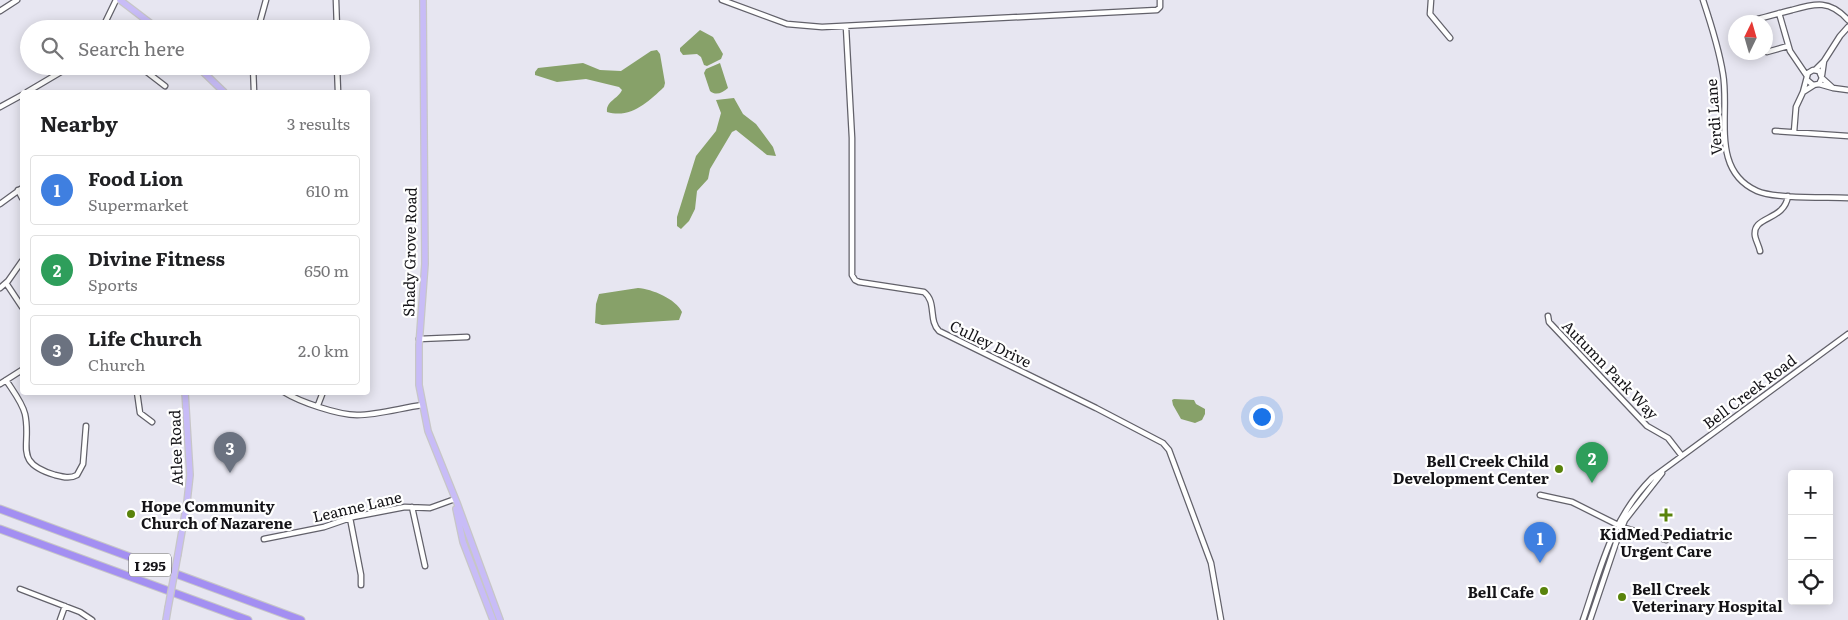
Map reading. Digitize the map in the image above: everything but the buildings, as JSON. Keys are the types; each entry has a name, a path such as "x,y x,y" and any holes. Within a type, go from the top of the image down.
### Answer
{"highway":[{"name":"I 295","path":"0,508 301,620"},
{"name":"I 295","path":"0,528 248,620"}],"main road":[{"path":"120,0 146,20"},
{"name":"Shady Grove Road","path":"423,0 425,264 418,375 428,431 500,620"},
{"path":"206,75 222,90"},
{"name":"Atlee Road","path":"166,620 190,475 185,395"},
{"name":"Shady Grove Road","path":"455,499 463,542 493,620"}],"street":[{"path":"0,11 17,0"},
{"path":"106,20 116,0"},
{"path":"260,20 266,0"},
{"path":"336,0 337,20"},
{"path":"722,0 787,24 808,27 846,27 1157,10 1160,7 1160,0"},
{"path":"1431,0 1430,14 1450,38"},
{"name":"Verdi Lane","path":"1703,0 1724,77 1726,102 1725,147 1728,162 1740,179 1751,188 1767,194 1848,198"},
{"path":"1773,15 1810,4 1822,3 1837,8 1848,20"},
{"path":"1778,14 1788,46 1810,84 1848,90"},
{"name":"Culley Drive","path":"846,27 852,138 852,275 855,280 924,292 931,300 933,322 939,332 1096,408 1163,443 1169,450 1211,563 1222,620"},
{"path":"1794,132 1796,107 1807,78 1824,61 1848,27"},
{"path":"1773,50 1788,46"},
{"path":"1803,92 1816,85 1822,77 1824,61"},
{"path":"1801,66 1819,71 1833,88"},
{"path":"35,90 58,75"},
{"path":"151,75 165,86"},
{"path":"253,75 254,90"},
{"path":"337,75 338,90"},
{"path":"0,107 20,96"},
{"path":"1775,131 1848,136"},
{"path":"0,204 20,189"},
{"path":"1760,251 1755,235 1756,229 1760,222 1781,212 1786,205 1788,196"},
{"path":"0,288 20,264"},
{"path":"6,283 20,305"},
{"name":"Autumn Park Way","path":"1548,316 1549,322 1620,398 1647,426 1668,438 1682,456"},
{"name":"Bell Creek Road","path":"1583,620 1617,524 1639,491 1652,478 1848,334"},
{"path":"419,339 467,338"},
{"path":"0,384 20,371"},
{"path":"6,380 25,413 28,458 34,466 68,478 78,475 83,464 86,426"},
{"path":"137,395 140,413 152,422"},
{"path":"292,395 342,413 357,415 422,405"},
{"path":"318,405 321,395"},
{"name":"Bell Creek Road","path":"1590,620 1622,527 1632,510 1666,468"},
{"path":"1540,495 1576,504 1622,527 1666,540"},
{"name":"Leanne Lane","path":"264,539 324,527 350,518 412,507 430,508 455,499"},
{"path":"412,507 425,566"},
{"path":"350,518 361,575 361,585"},
{"path":"20,589 80,612 92,620"},
{"path":"60,620 66,606"}],"shaded area":[{"path":"700,30 713,37 723,54 721,59 707,66 704,65 701,57 697,54 683,55 680,51 680,48"},
{"path":"657,50 660,54 664,87 638,108 624,113 607,112 608,105 622,90 619,87 586,79 557,82 535,75 538,68 583,63 600,70 621,71 651,51"},
{"path":"720,63 728,88 717,94 710,91 704,73 706,69"},
{"path":"734,98 743,114 756,124 773,147 776,156 767,155 736,130 732,132 710,169 708,179 697,191 695,209 689,221 681,229 677,226 677,217 696,156 716,131 721,113 716,100"},
{"path":"638,288 650,290 675,303 682,312 679,320 602,325 595,323 596,304 599,294"},
{"path":"1172,400 1194,400 1196,404 1205,409 1202,420 1195,423 1181,419 1173,405"}],"place":[{"name":"Bell Creek Child Development Center","path":"1559,469"},
{"name":"Life Church","path":"230,473"},
{"name":"Divine Fitness","path":"1592,483"},
{"name":"Hope Community Church of Nazarene","path":"131,514"},
{"name":"KidMed Pediatric Urgent Care","path":"1666,515"},
{"name":"Food Lion","path":"1540,563"},
{"name":"Bell Cafe","path":"1544,591"},
{"name":"Bell Creek Veterinary Hospital","path":"1622,597"}]}
